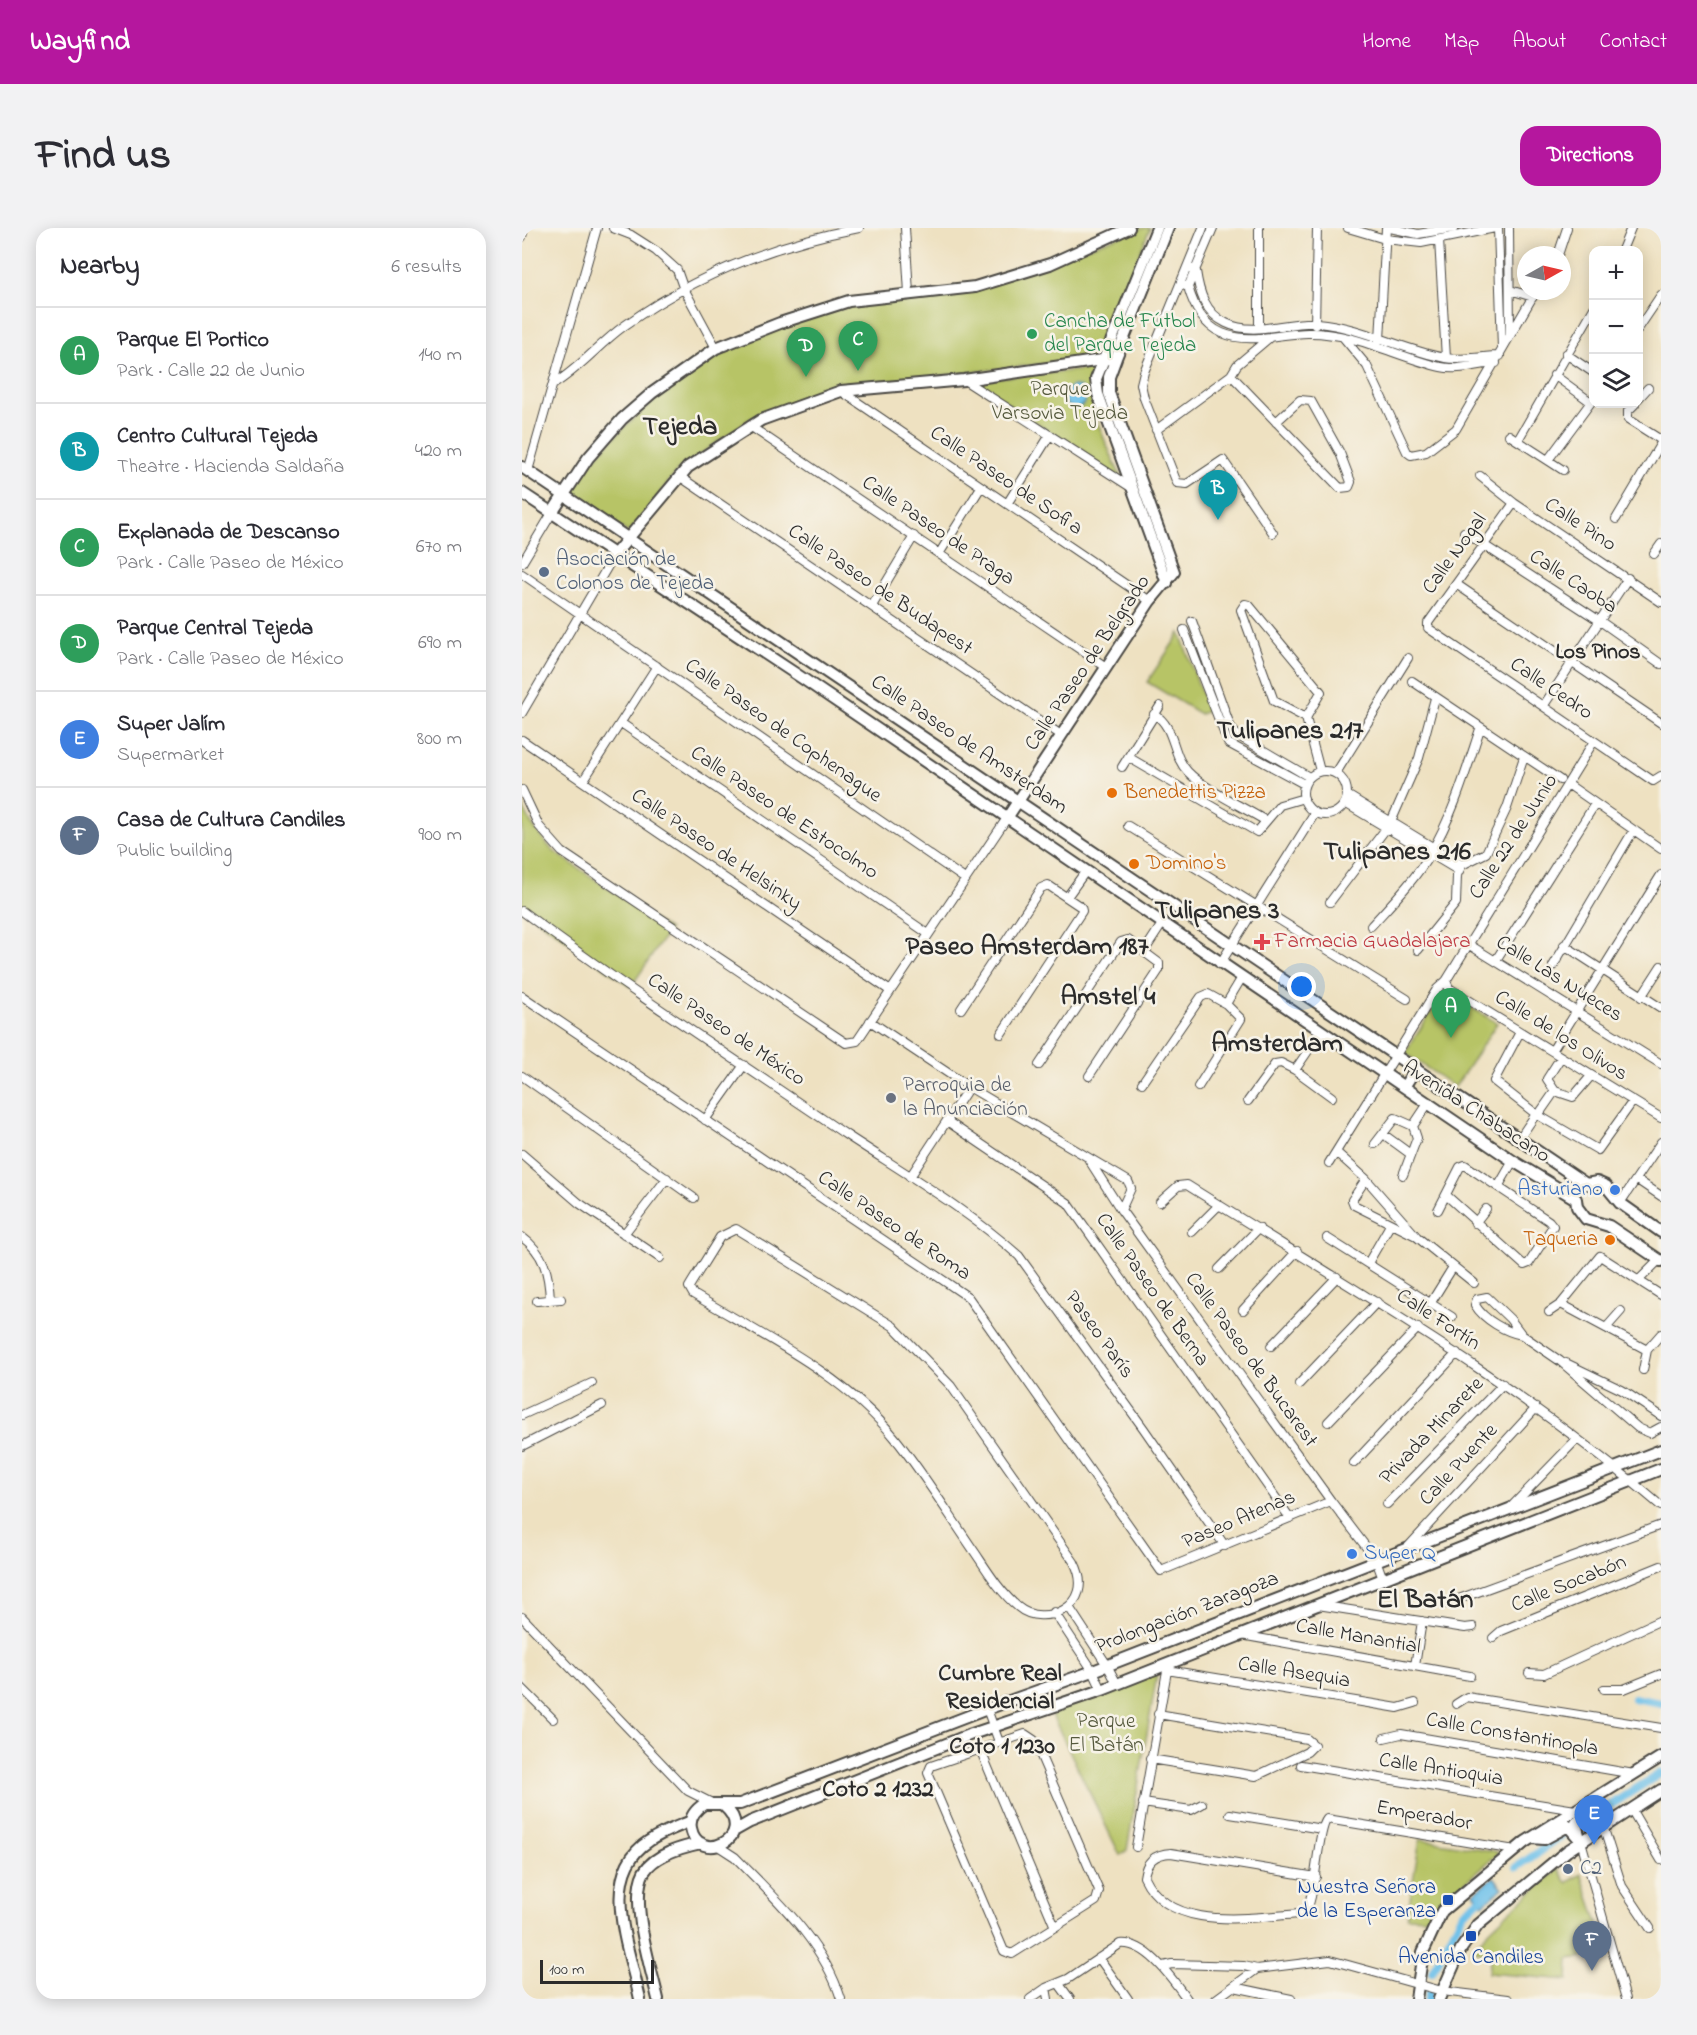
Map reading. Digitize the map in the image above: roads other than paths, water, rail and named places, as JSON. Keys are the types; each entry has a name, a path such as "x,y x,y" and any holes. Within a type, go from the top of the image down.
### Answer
{"main road":[{"path":"552,513 588,458 622,419 652,393 716,348 780,323 849,301 975,287 1050,264 1130,228"},
{"path":"1139,489 1098,394 1096,379 1157,228"},
{"path":"1167,583 1109,393 1109,377 1168,228"},
{"path":"615,554 680,476 705,455 750,426 841,391 964,380 1116,358"},
{"name":"Calle Paseo de Amsterdam","path":"525,469 1395,1054"},
{"name":"Calle Paseo de Belgrado","path":"1007,818 1150,601 1174,572 1139,489"},
{"name":"Calle Paseo de Amsterdam","path":"522,494 615,554 1384,1074"},
{"name":"Avenida Chabacano","path":"1395,1054 1586,1184 1597,1182 1606,1186 1620,1203 1661,1232"},
{"path":"1404,1087 1416,1068"},
{"name":"Avenida Chabacano","path":"1384,1074 1429,1102 1513,1161 1576,1199 1577,1207 1586,1219 1609,1226 1660,1261"},
{"path":"1576,1199 1586,1184"},
{"name":"Prolongación Zaragoza","path":"724,1806 740,1804 987,1709 1093,1671 1661,1450"},
{"name":"Prolongación Zaragoza","path":"718,1846 750,1822 993,1726 1168,1666 1661,1469"},
{"path":"1472,1522 1479,1540"},
{"path":"1404,1549 1408,1570"},
{"path":"1129,1656 1136,1676"},
{"path":"1416,1999 1423,1952 1442,1911 1531,1838 1661,1757"},
{"path":"1439,1993 1461,1949 1478,1925 1581,1841 1661,1790"},
{"path":"1581,1841 1576,1823 1593,1810 1600,1795"},
{"path":"640,1999 620,1903 620,1882 627,1861 647,1842 691,1821 698,1808 711,1802 724,1806 733,1817 734,1832"},
{"path":"691,1821 693,1835 700,1843"},
{"path":"1531,1838 1544,1839 1568,1826 1581,1841"},
{"path":"658,1999 638,1899 645,1871 666,1853 700,1843 718,1846"}],"street":[{"path":"522,237 524,228"},
{"path":"525,469 554,384 597,228"},
{"path":"613,228 631,235 656,251 677,270 716,348"},
{"path":"554,384 568,375 622,327 684,287 774,248 860,228"},
{"path":"904,228 909,293"},
{"path":"1203,228 1142,384 1156,430 1177,483 1186,484 1223,460 1273,534"},
{"path":"1213,228 1188,287 1197,311 1211,327 1228,336 1269,338 1315,333 1343,337 1448,368 1499,357"},
{"path":"1259,228 1259,328"},
{"path":"1315,333 1317,228"},
{"path":"1348,228 1385,239 1421,243 1497,228 1499,357"},
{"path":"1379,348 1385,239 1388,228 1418,234 1454,228"},
{"path":"1509,228 1510,337"},
{"path":"1561,246 1567,228"},
{"path":"1624,246 1631,228"},
{"path":"1439,240 1446,358"},
{"path":"1187,267 1196,270"},
{"path":"1196,270 1205,304 1217,318 1242,329 1315,323 1380,337 1446,358 1499,357"},
{"path":"1180,284 1188,287"},
{"path":"1510,290 1517,291"},
{"path":"1643,322 1661,295"},
{"path":"1343,337 1367,366 1411,454 1426,452 1456,429 1531,300"},
{"path":"1518,440 1589,315"},
{"path":"1156,430 1231,375 1237,365 1269,338"},
{"path":"1566,354 1589,370"},
{"path":"1231,375 1276,422 1340,488 1349,487 1351,482 1340,453 1311,401 1300,400 1276,422"},
{"path":"1554,375 1589,398"},
{"path":"964,380 1139,489"},
{"path":"1643,393 1647,388"},
{"name":"Calle Paseo de Sofia","path":"841,391 1150,601"},
{"path":"1548,460 1589,404"},
{"path":"1616,519 1661,442 1632,422 1627,415 1632,408"},
{"name":"Calle Paseo de Praga","path":"750,426 1107,667"},
{"path":"1007,504 1050,435"},
{"path":"1509,435 1563,470"},
{"name":"Calle Paseo de Budapest","path":"680,476 1060,735"},
{"name":"Calle Pino","path":"1480,476 1514,503 1661,602"},
{"path":"939,554 981,487"},
{"name":"Calle Nogal","path":"1427,626 1514,503"},
{"path":"522,563 552,513"},
{"name":"Calle Caoba","path":"1464,532 1661,664"},
{"path":"872,606 914,536"},
{"path":"1654,554 1661,544"},
{"path":"522,713 615,554"},
{"name":"Calle Paseo de Cophenague","path":"522,574 965,879"},
{"path":"1544,705 1628,578"},
{"path":"1456,584 1661,723"},
{"path":"1306,718 1320,696 1319,688 1249,605 1245,604 1241,610 1274,701 1306,718 1320,771"},
{"path":"1192,621 1231,728 1237,735 1307,781"},
{"name":"Calle Cedro","path":"1427,626 1594,741 1658,779"},
{"path":"1184,630 1228,743 1307,781"},
{"path":"1336,773 1408,658"},
{"path":"583,781 657,666"},
{"path":"1412,681 1480,729 1560,780"},
{"path":"1330,902 1389,825 1419,758 1435,698"},
{"path":"1122,767 1160,706"},
{"path":"1154,714 1165,722 1181,761 1190,775 1266,821"},
{"name":"Calle Paseo de Estocolmo","path":"621,723 927,933"},
{"path":"1371,926 1407,886 1432,850 1460,790 1480,729"},
{"name":"Calle Paseo de Helsinky","path":"522,740 889,990"},
{"name":"Calle 22 de Junio","path":"1329,1164 1395,1054 1437,989 1446,981 1569,785 1594,741"},
{"path":"1128,757 1257,832 1280,805 1304,798"},
{"path":"1461,868 1486,853 1507,808 1524,757"},
{"path":"1320,771 1336,773 1346,784 1346,799 1334,813 1315,813 1304,798 1307,781 1320,771"},
{"path":"1569,785 1661,849"},
{"name":"Calle Paseo de Belgrado","path":"522,790 539,826 562,852 846,1043 857,1041 927,933 1007,818"},
{"path":"1346,799 1461,868"},
{"path":"1496,960 1595,804"},
{"path":"1220,964 1315,813"},
{"path":"1128,826 1407,999"},
{"path":"1552,966 1633,831"},
{"path":"1418,950 1456,903 1461,868"},
{"path":"1066,897 1085,872"},
{"path":"1552,1051 1661,874"},
{"path":"961,1009 1041,888 1048,885 1081,907 1080,915 1000,1034"},
{"name":"Calle Paseo de México","path":"522,911 589,961 910,1177"},
{"path":"1145,950 1162,924"},
{"path":"1039,1065 1121,942 1128,940 1145,950 1159,963 1159,970 1089,1076"},
{"name":"Calle Las Nueces","path":"1468,944 1661,1064"},
{"path":"1564,945 1661,1008"},
{"path":"1641,997 1661,966"},
{"path":"1226,1004 1241,979"},
{"name":"Calle de los Olivos","path":"1446,981 1449,988 1661,1118"},
{"path":"1142,1083 1201,997 1208,994 1226,1004 1240,1016 1240,1023 1198,1087"},
{"name":"Calle Paseo de Roma","path":"522,996 968,1298 1161,1571"},
{"path":"870,1021 969,1087 1131,1185 1121,1210"},
{"path":"1295,1070 1321,1032"},
{"path":"1520,1032 1494,1081 1537,1114 1598,1150 1633,1101"},
{"path":"1561,1057 1548,1075 1548,1084 1555,1091 1568,1097 1575,1096 1591,1076"},
{"path":"1248,1101 1275,1065 1281,1063 1295,1070 1332,1097"},
{"path":"705,1120 744,1065"},
{"path":"522,1076 694,1198"},
{"path":"910,1177 969,1087"},
{"path":"1519,1139 1555,1091"},
{"path":"1403,1175 1409,1163 1409,1153 1414,1145 1414,1130 1429,1102"},
{"path":"1375,1144 1395,1118 1414,1130"},
{"name":"Calle Paseo de Berna","path":"947,1121 1068,1203 1290,1518"},
{"path":"1383,1134 1409,1153"},
{"path":"1620,1203 1661,1143"},
{"path":"1336,1152 1366,1179 1417,1237 1474,1283"},
{"path":"522,1154 579,1203 660,1258"},
{"name":"Calle Paseo de Bucarest","path":"1089,1160 1121,1210 1376,1560 1383,1580"},
{"path":"1498,1188 1513,1161"},
{"path":"1438,1210 1446,1195 1463,1165 1552,1224 1526,1265 1475,1223 1446,1195"},
{"name":"Paseo París","path":"910,1177 1004,1242 1019,1257 1144,1429 1225,1546"},
{"path":"624,1234 666,1178"},
{"path":"1366,1179 1355,1193 1352,1200 1354,1204 1390,1225 1417,1237"},
{"path":"1636,1179 1661,1196"},
{"name":"Calle Fortín","path":"1160,1202 1181,1184 1187,1185 1297,1251 1503,1384 1616,1467 1661,1506"},
{"path":"1192,1232 1219,1205"},
{"path":"1475,1223 1486,1209"},
{"path":"1368,1263 1390,1225"},
{"path":"1219,1269 1258,1228"},
{"path":"736,1229 745,1233 893,1326 951,1386 1074,1562 1082,1586 1080,1595 1069,1607 1054,1612 1028,1613 1018,1607 995,1581 894,1438 855,1397 814,1366 693,1294 689,1287 720,1237 736,1229"},
{"path":"522,1237 535,1246 545,1263 550,1300"},
{"path":"1326,1238 1452,1317"},
{"path":"1243,1310 1297,1251"},
{"path":"1549,1312 1561,1304 1600,1256 1661,1295"},
{"path":"1639,1280 1660,1261"},
{"path":"1430,1304 1453,1267"},
{"path":"1271,1346 1337,1277"},
{"path":"1522,1335 1495,1303 1486,1297 1477,1299 1475,1305 1480,1311 1498,1325 1522,1335 1560,1361 1638,1428 1650,1432 1661,1427"},
{"path":"537,1301 561,1299"},
{"path":"1299,1384 1377,1302"},
{"path":"1561,1304 1647,1350"},
{"path":"1606,1328 1621,1311"},
{"path":"1328,1422 1418,1328"},
{"path":"1643,1370 1647,1350 1661,1334"},
{"path":"1354,1463 1457,1353"},
{"path":"1560,1361 1580,1368 1622,1390 1661,1416"},
{"path":"522,1415 592,1383"},
{"name":"Privada Minarete","path":"1387,1504 1503,1384"},
{"path":"522,1446 602,1405"},
{"name":"Calle Puente","path":"1404,1549 1536,1408"},
{"path":"1511,1508 1577,1439"},
{"name":"Paseo Atenas","path":"1161,1571 1331,1501"},
{"path":"1445,1604 1661,1525"},
{"name":"Calle Socabón","path":"1493,1638 1502,1631 1661,1566"},
{"path":"1317,1605 1473,1627"},
{"path":"1069,1607 1117,1684"},
{"path":"1054,1612 1093,1671 1102,1690"},
{"path":"522,1617 688,1791 711,1802"},
{"path":"1529,1673 1544,1674 1661,1620"},
{"path":"1415,1666 1422,1621"},
{"name":"Calle Manantial","path":"1241,1635 1470,1676"},
{"path":"1083,1655 1096,1648"},
{"path":"1136,1847 1168,1666"},
{"name":"Calle Asequia","path":"1168,1666 1398,1708 1414,1703"},
{"path":"1604,1689 1624,1689 1661,1674"},
{"path":"522,1688 553,1719"},
{"path":"1456,1704 1467,1697 1661,1728"},
{"path":"987,1709 999,1742"},
{"path":"1150,1759 1256,1776 1307,1752 1314,1745 1307,1739 1158,1714"},
{"path":"1025,1734 1034,1740 1099,1891 1096,1901 1015,1953 1004,1951 929,1779 932,1766 980,1749 1025,1734"},
{"name":"Calle Constantinopla","path":"1384,1738 1401,1734 1634,1774"},
{"path":"980,1749 1055,1927"},
{"name":"Calle Antioquia","path":"1301,1765 1575,1810"},
{"path":"1143,1803 1191,1810 1202,1804"},
{"path":"1631,1809 1661,1860"},
{"path":"1230,1814 1322,1829 1316,1877 1306,1912 1230,1917 1176,1911 1154,1895 1144,1877 1151,1859 1160,1853 1316,1877"},
{"name":"Emperador","path":"1322,1829 1327,1819 1515,1851"},
{"path":"1603,1826 1622,1886 1650,1928"},
{"path":"1581,1841 1626,1999"},
{"path":"718,1846 735,1857 816,1945 830,1969 841,1999"},
{"path":"1030,1999 1046,1988 1059,1984 1120,1944 1127,1944 1163,1966 1186,1999"},
{"path":"1099,1958 1128,1999"},
{"path":"1163,1966 1213,1965 1257,1969 1330,1960 1420,1984 1439,1993 1508,1999"},
{"path":"1216,1999 1257,1969"},
{"path":"1059,1984 1070,1999"},
{"path":"1234,1987 1291,1999"},
{"path":"1046,1988 1048,1999"}],"water":[{"path":"1075,386 1083,389 1086,397 1083,405 1075,408 1067,405 1064,397 1067,389"},
{"path":"1494,1877 1503,1888 1483,1904 1474,1893"}],"waterway":[{"path":"1634,1698 1661,1703"},
{"path":"1590,1818 1661,1773"},
{"path":"1517,1867 1563,1835"},
{"path":"1432,1972 1463,1913 1479,1900"},
{"path":"1428,1999 1429,1993"}],"place":[{"name":"Cancha de Fútbol del Parque Tejeda","path":"1032,334"},
{"name":"Explanada de Descanso","path":"858,371"},
{"name":"Parque Central Tejeda","path":"806,377"},
{"name":"Centro Cultural Tejeda","path":"1218,520"},
{"name":"Asociación de Colonos de Tejeda","path":"544,572"},
{"name":"Benedettis Pizza","path":"1112,793"},
{"name":"Domino's","path":"1134,864"},
{"name":"Farmacia Guadalajara","path":"1262,942"},
{"name":"Parque El Portico","path":"1451,1038"},
{"name":"Parroquia de la Anunciación","path":"891,1098"},
{"name":"Asturiano","path":"1615,1190"},
{"name":"Taqueria","path":"1610,1240"},
{"name":"Super Q","path":"1352,1554"},
{"name":"Super Jalím","path":"1594,1845"},
{"name":"C2","path":"1568,1869"},
{"name":"Nuestra Señora de la Esperanza","path":"1448,1900"},
{"name":"Avenida Candiles","path":"1471,1936"},
{"name":"Casa de Cultura Candiles","path":"1592,1971"}],"district":[{"name":"Tejeda","path":"680,427"},
{"name":"Los Pinos","path":"1598,653"},
{"name":"Tulipanes 217","path":"1290,731"},
{"name":"Tulipanes 216","path":"1397,852"},
{"name":"Tulipanes 3","path":"1217,911"},
{"name":"Paseo Amsterdam 187","path":"1027,947"},
{"name":"Amstel 4","path":"1108,997"},
{"name":"Amsterdam","path":"1277,1044"},
{"name":"El Batán","path":"1425,1600"},
{"name":"Cumbre Real Residencial","path":"1000,1688"},
{"name":"Coto 1 1230","path":"1002,1747"},
{"name":"Coto 2 1232","path":"878,1790"}],"park label":[{"name":"Parque Varsovia Tejeda","path":"1060,402"},
{"name":"Parque El Batán","path":"1106,1734"}]}
